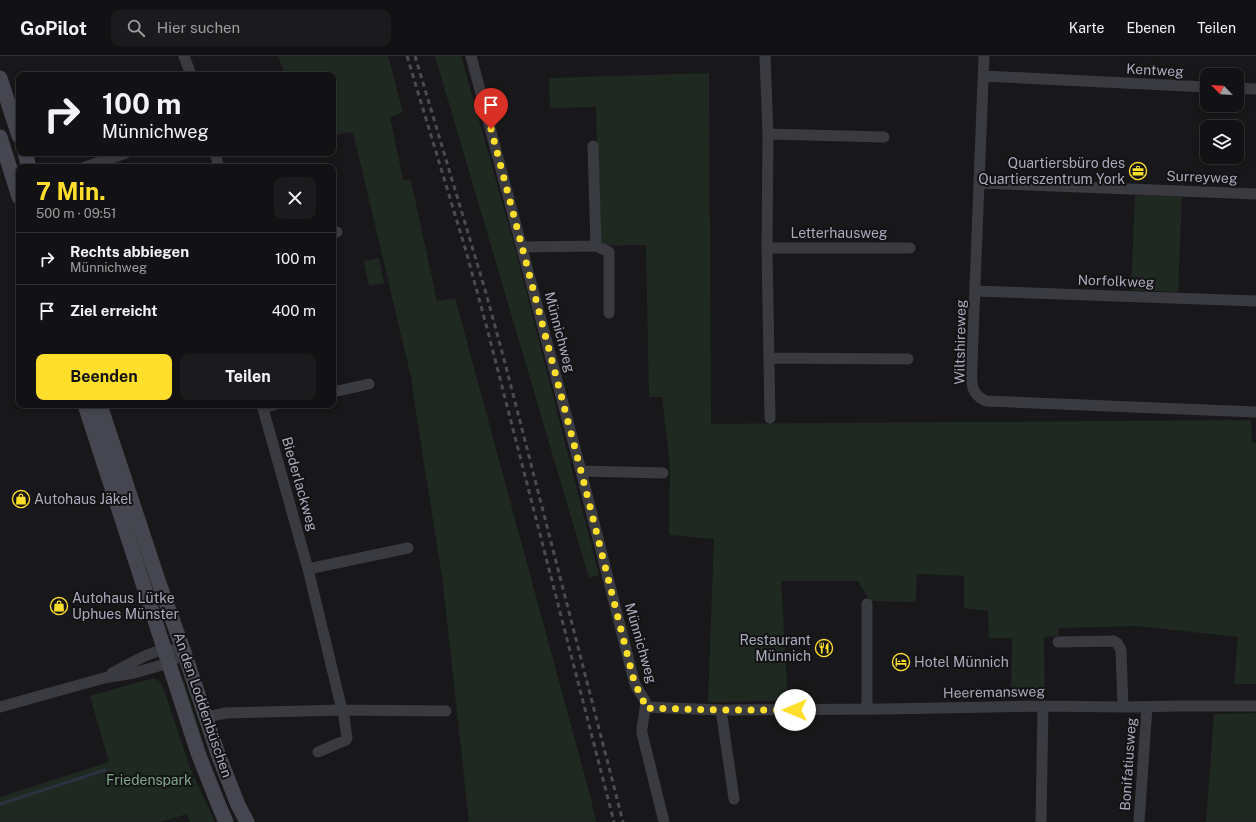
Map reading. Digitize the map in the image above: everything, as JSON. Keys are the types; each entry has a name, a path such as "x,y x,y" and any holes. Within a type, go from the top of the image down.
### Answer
{"main road":[{"path":"0,78 16,127"},
{"path":"0,137 16,185"},
{"name":"An den Loddenbüschen","path":"86,408 198,753 218,806 226,822"},
{"name":"An den Loddenbüschen","path":"101,408 158,580 221,760 246,822"}],"street":[{"path":"184,56 190,72"},
{"name":"Münnichweg","path":"471,56 581,471 634,681 636,688 645,701 645,708"},
{"path":"765,56 768,134 767,248 770,418"},
{"name":"Wiltshireweg","path":"984,56 972,388 980,398 986,401 1256,412"},
{"name":"Kentweg","path":"983,76 1200,87"},
{"path":"1244,88 1256,89"},
{"path":"768,134 884,137"},
{"path":"593,146 596,246"},
{"path":"94,164 117,156"},
{"name":"Surreyweg","path":"979,183 1256,194"},
{"path":"522,247 596,246 609,252 609,313"},
{"name":"Letterhausweg","path":"767,248 910,248"},
{"name":"Norfolkweg","path":"976,290 1256,301"},
{"path":"769,358 908,359"},
{"path":"336,391 369,384"},
{"name":"Biederlackweg","path":"267,408 308,569 342,710 347,738 346,740 318,752"},
{"path":"581,471 663,473"},
{"path":"308,569 408,548"},
{"path":"867,604 867,709"},
{"path":"1058,642 1117,643 1121,650 1122,708"},
{"path":"0,707 104,678 134,673 167,656 184,652"},
{"path":"1041,822 1043,706"},
{"name":"Heeremansweg","path":"645,708 721,710 1043,706 1122,708 1256,706"},
{"name":"Bonifatiusweg","path":"1139,822 1147,707"},
{"path":"645,708 642,733 664,822"},
{"path":"206,717 226,713 342,710 446,711"},
{"path":"721,710 734,799"}],"green space":[{"path":"278,56 388,56 403,112 390,118 403,179 411,181 437,301 455,298 596,822 469,822 442,576 411,377 353,132 336,135 336,72 284,72"},
{"path":"435,56 461,56 515,248 599,575 589,578"},
{"path":"709,73 711,424 1251,420 1252,443 1256,443 1256,684 1234,684 1238,637 1137,626 1059,628 1058,636 1044,637 1045,694 1011,694 1012,638 989,638 988,611 964,608 964,576 917,574 916,602 870,601 858,581 781,581 788,701 708,702 714,539 669,535 670,465 662,397 649,397 646,245 600,246 596,107 550,108 549,78"},
{"path":"1135,195 1182,197 1178,292 1131,290"},
{"path":"379,258 384,283 369,286 364,261"},
{"name":"Friedenspark","path":"154,678 159,681 163,687 190,768 215,822 190,822 187,814 161,822 0,822 0,797 109,762 90,696"},
{"path":"184,681 205,748 202,749 181,682"},
{"path":"1256,713 1256,822 1206,822 1214,714"}],"waterway":[{"path":"0,804 105,770"}],"railway":[{"path":"407,56 466,251 487,328 614,822"},
{"path":"415,56 486,293 623,822"}],"place":[{"name":"Quartiersbüro des Quartierszentrum York","path":"1138,171"},
{"name":"Autohaus Jäkel","path":"21,499"},
{"name":"Autohaus Lütke Uphues Münster","path":"59,606"},
{"name":"Restaurant Münnich","path":"824,648"},
{"name":"Hotel Münnich","path":"901,662"}],"route":[{"path":"491,129 581,471 634,681 636,688 645,701 645,708 795,710"}]}
